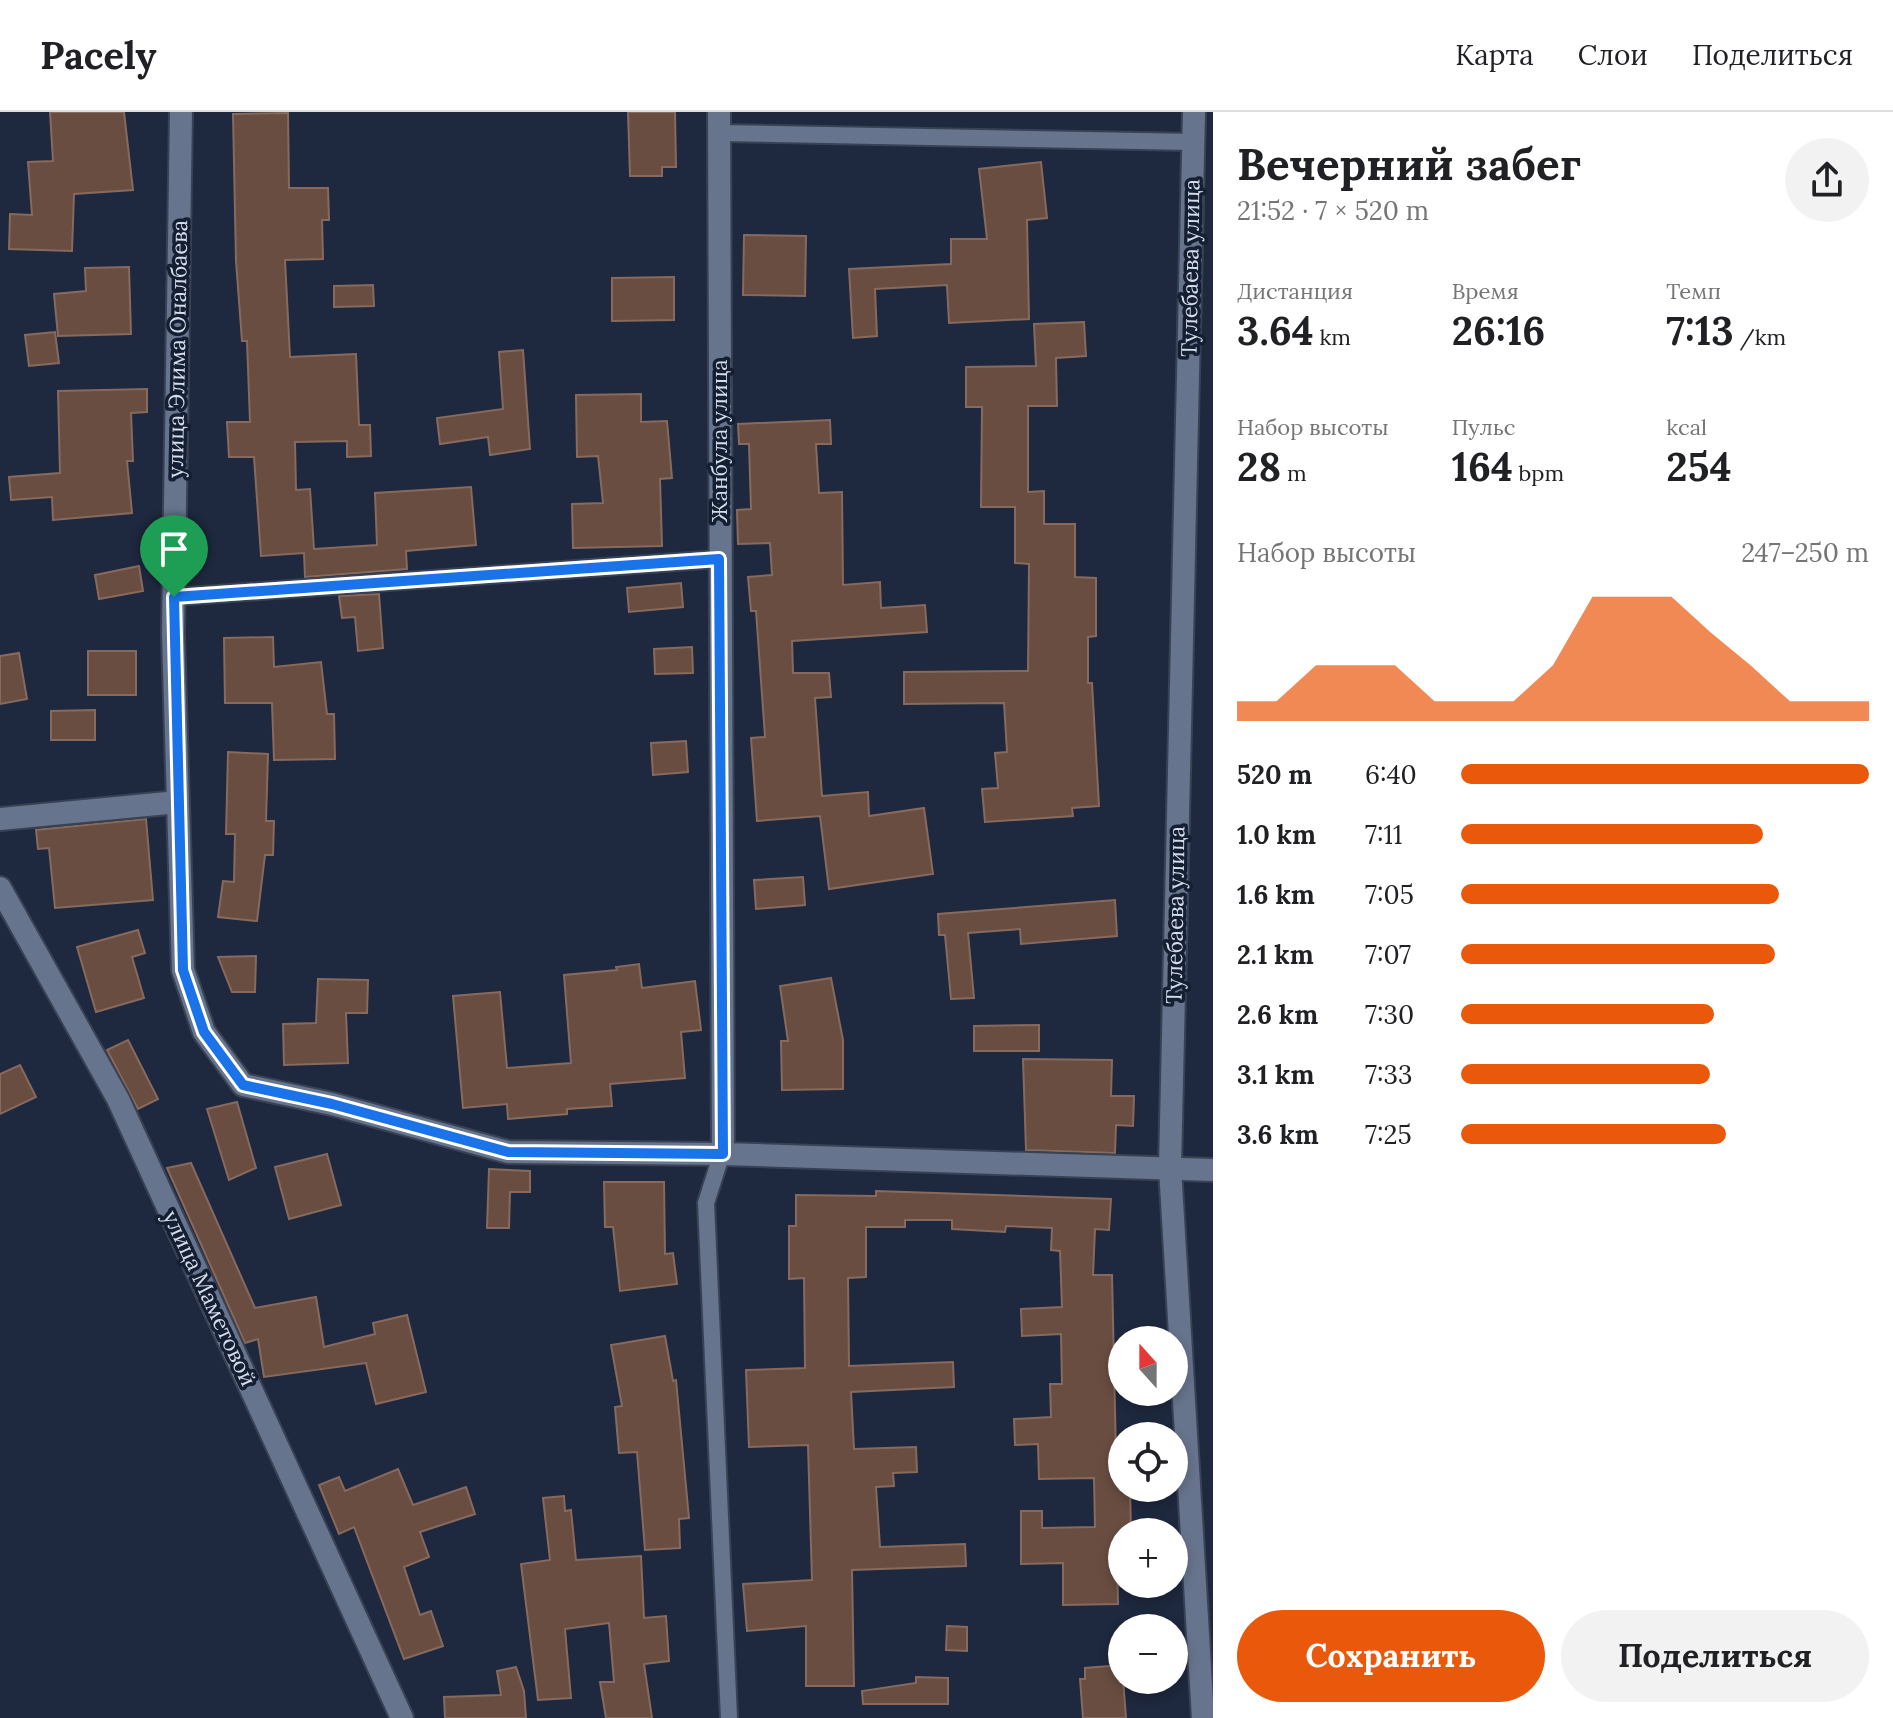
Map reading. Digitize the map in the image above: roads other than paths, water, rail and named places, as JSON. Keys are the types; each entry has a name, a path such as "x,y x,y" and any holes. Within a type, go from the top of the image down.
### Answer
{"street":[{"name":"улица Элима Оналбаева","path":"181,112 174,597 183,970 204,1032 243,1085 332,1104 508,1152 722,1155 1213,1170"},
{"name":"Тулебаева улица","path":"1194,112 1170,1168 1203,1718"},
{"name":"Жанбула улица","path":"719,122 722,1155"},
{"path":"0,819 178,802"},
{"name":"улица Маметовой","path":"0,888 118,1099 402,1718"}],"lane":[{"path":"719,122 1193,142"},
{"path":"174,597 719,559"},
{"path":"722,1155 706,1203 729,1718"}]}
